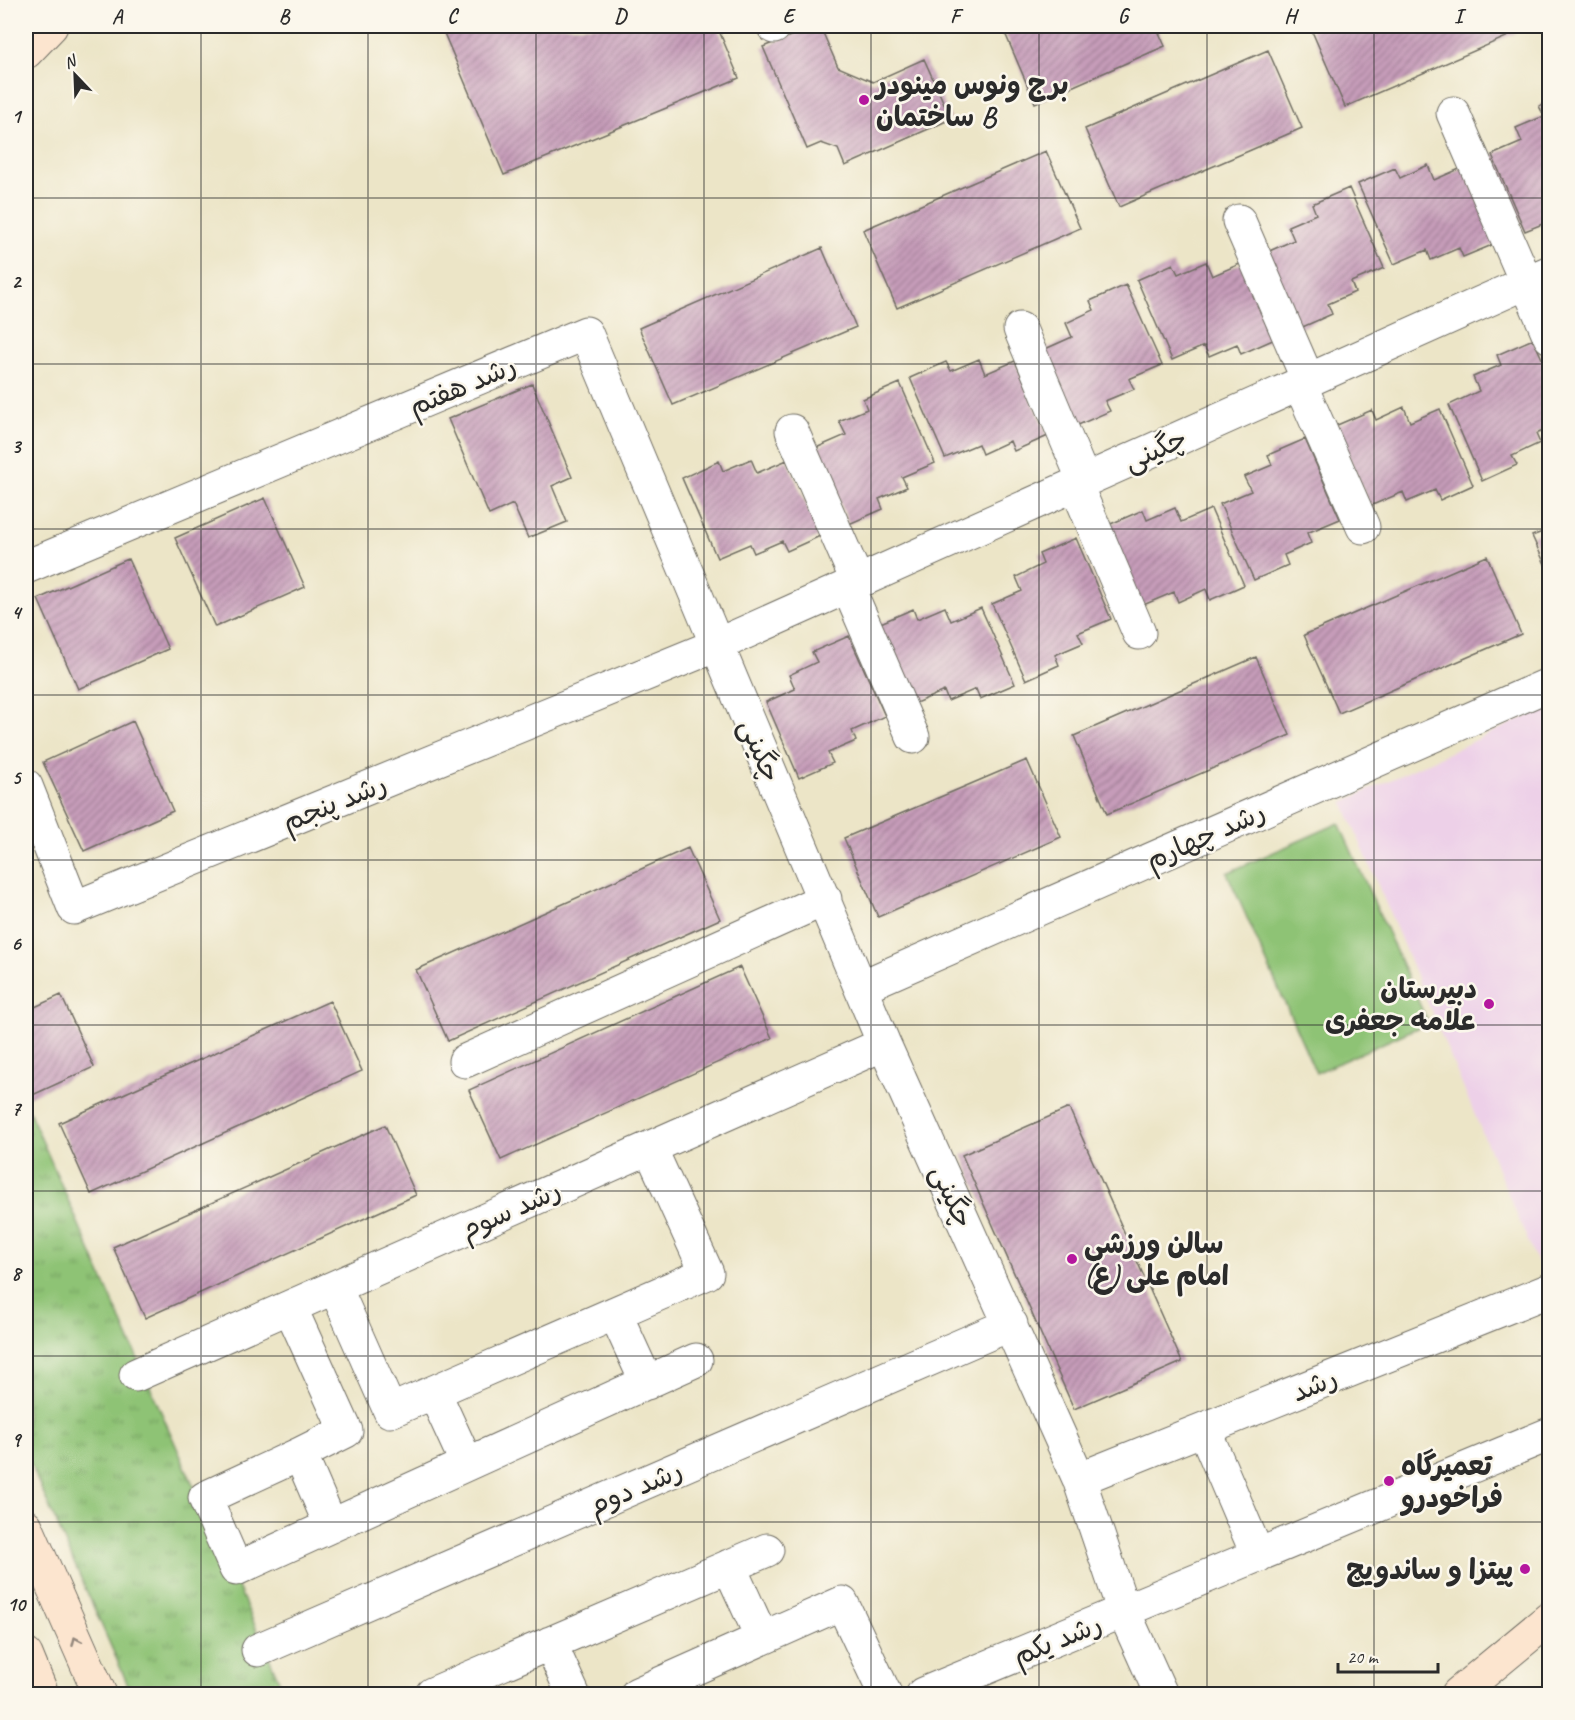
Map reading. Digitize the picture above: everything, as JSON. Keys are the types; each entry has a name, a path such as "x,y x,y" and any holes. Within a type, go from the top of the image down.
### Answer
{"main road":[{"path":"26,52 51,26"},
{"path":"26,1526 100,1695"},
{"path":"1458,1695 1550,1617"},
{"path":"26,1655 42,1695"}],"street":[{"path":"1453,113 1538,277 1550,337"},
{"path":"1239,221 1363,526"},
{"name":"چگینی","path":"1161,1695 1124,1612 1079,1479 884,1044 717,645 1538,277"},
{"path":"1020,329 1138,633"},
{"name":"رشد هفتم","path":"26,567 586,333 717,645"},
{"path":"792,431 913,738"},
{"name":"رشد پنجم","path":"26,786 74,909 717,645"},
{"name":"رشد چهارم","path":"861,987 1550,684"},
{"path":"465,1060 825,899"},
{"name":"رشد سوم","path":"136,1375 884,1044"},
{"path":"335,1287 390,1411 707,1273 650,1148"},
{"name":"رشد","path":"1079,1479 1550,1290"},
{"path":"290,1307 346,1431 204,1498 236,1569 696,1360"},
{"path":"615,1313 647,1383"},
{"name":"رشد دوم","path":"258,1650 1011,1324"},
{"path":"434,1392 467,1464"},
{"path":"1204,1429 1258,1556"},
{"name":"رشد یکم","path":"923,1695 1550,1434"},
{"path":"300,1454 331,1526"},
{"path":"432,1695 767,1550"},
{"path":"729,1566 762,1638"},
{"path":"637,1695 842,1603 885,1695"},
{"path":"550,1643 573,1695"}],"shaded area":[{"name":"دبیرستان علامه جعفری","path":"1549,706 1550,1206 1538,1265 1343,802"}],"green space":[{"path":"1339,823 1428,1023 1316,1073 1227,873"},
{"path":"29,1111 285,1694 132,1694 26,1454 26,1112"}],"building":[{"path":"441,26 717,26 739,78 504,175"},
{"name":"برج ونوس مینودر ساختمان B","path":"820,26 838,67 873,82 924,59 951,119 845,166 838,149 821,143 807,149 763,47"},
{"path":"1002,26 1156,26 1165,46 1035,103"},
{"path":"1320,26 1526,26 1527,28 1345,107 1311,29"},
{"path":"1268,50 1302,128 1119,207 1085,129"},
{"path":"1550,101 1550,221 1525,231 1492,155 1522,142 1516,128 1544,116 1539,106"},
{"path":"1046,151 1080,228 897,308 863,230"},
{"path":"1428,165 1434,180 1464,167 1497,243 1463,257 1459,248 1431,260 1427,250 1394,264 1358,184 1395,168 1400,178"},
{"path":"1349,188 1384,268 1351,282 1355,292 1328,304 1332,314 1298,329 1265,253 1294,240 1288,226 1316,214 1312,204"},
{"path":"822,248 856,327 673,405 639,328"},
{"path":"1206,262 1212,276 1242,263 1275,339 1241,354 1237,344 1209,356 1204,346 1172,360 1137,280 1173,264 1178,274"},
{"path":"1126,285 1162,365 1129,379 1134,389 1105,401 1110,411 1076,426 1043,350 1072,337 1066,323 1094,310 1090,301"},
{"path":"1533,339 1550,376 1550,428 1536,434 1540,443 1512,456 1517,465 1482,481 1449,405 1479,391 1473,377 1501,365 1497,355"},
{"path":"979,359 985,374 1015,361 1048,436 1014,451 1010,441 982,454 978,444 945,458 910,378 946,362 951,371"},
{"path":"900,383 935,463 902,477 907,487 879,499 883,509 849,524 816,448 846,435 839,421 867,409 863,399"},
{"path":"532,384 572,477 552,486 567,522 528,538 513,504 489,515 448,419"},
{"path":"1404,407 1410,422 1440,409 1473,485 1440,500 1435,490 1407,502 1403,492 1370,506 1335,426 1372,410 1376,420"},
{"path":"1305,439 1340,519 1307,533 1311,543 1284,555 1288,565 1254,580 1220,504 1251,491 1244,477 1272,465 1268,455"},
{"path":"751,459 757,473 787,460 820,536 787,551 782,541 754,553 750,544 717,558 682,478 719,461 723,471"},
{"path":"265,498 305,587 215,627 175,538"},
{"path":"1175,508 1181,522 1211,509 1244,585 1210,600 1206,589 1178,602 1174,592 1141,606 1106,526 1143,510 1147,520"},
{"path":"1550,529 1550,575 1532,536"},
{"path":"1076,538 1111,619 1078,633 1083,643 1055,655 1059,665 1026,680 992,604 1022,591 1016,577 1043,564 1039,554"},
{"path":"1487,556 1521,634 1339,713 1304,635"},
{"path":"128,559 168,649 78,689 38,599"},
{"path":"945,607 951,621 981,608 1015,684 980,699 976,689 948,701 944,691 911,705 876,625 913,609 917,619"},
{"path":"849,636 885,716 852,731 856,741 828,753 833,763 799,778 766,702 795,689 789,675 817,662 812,652"},
{"path":"1256,657 1290,735 1107,814 1074,736"},
{"path":"133,721 173,811 84,851 43,762"},
{"path":"1027,760 1061,837 878,917 844,838"},
{"path":"688,848 720,919 448,1041 416,970"},
{"path":"740,967 772,1038 501,1160 469,1090"},
{"path":"61,995 94,1067 26,1098 26,1011"},
{"path":"330,1001 362,1071 91,1194 59,1123"},
{"name":"سالن ورزشی امام علی (ع)","path":"1069,1108 1182,1362 1074,1409 962,1155"},
{"path":"385,1125 416,1195 145,1318 113,1247"}],"place":[{"name":"برج ونوس مینودر ساختمان B","path":"864,100"},
{"name":"دبیرستان علامه جعفری","path":"1489,1004"},
{"name":"سالن ورزشی امام علی (ع)","path":"1072,1259"},
{"name":"تعمیرگاه فراخودرو","path":"1389,1481"},
{"name":"پیتزا و ساندویچ","path":"1525,1569"}]}
